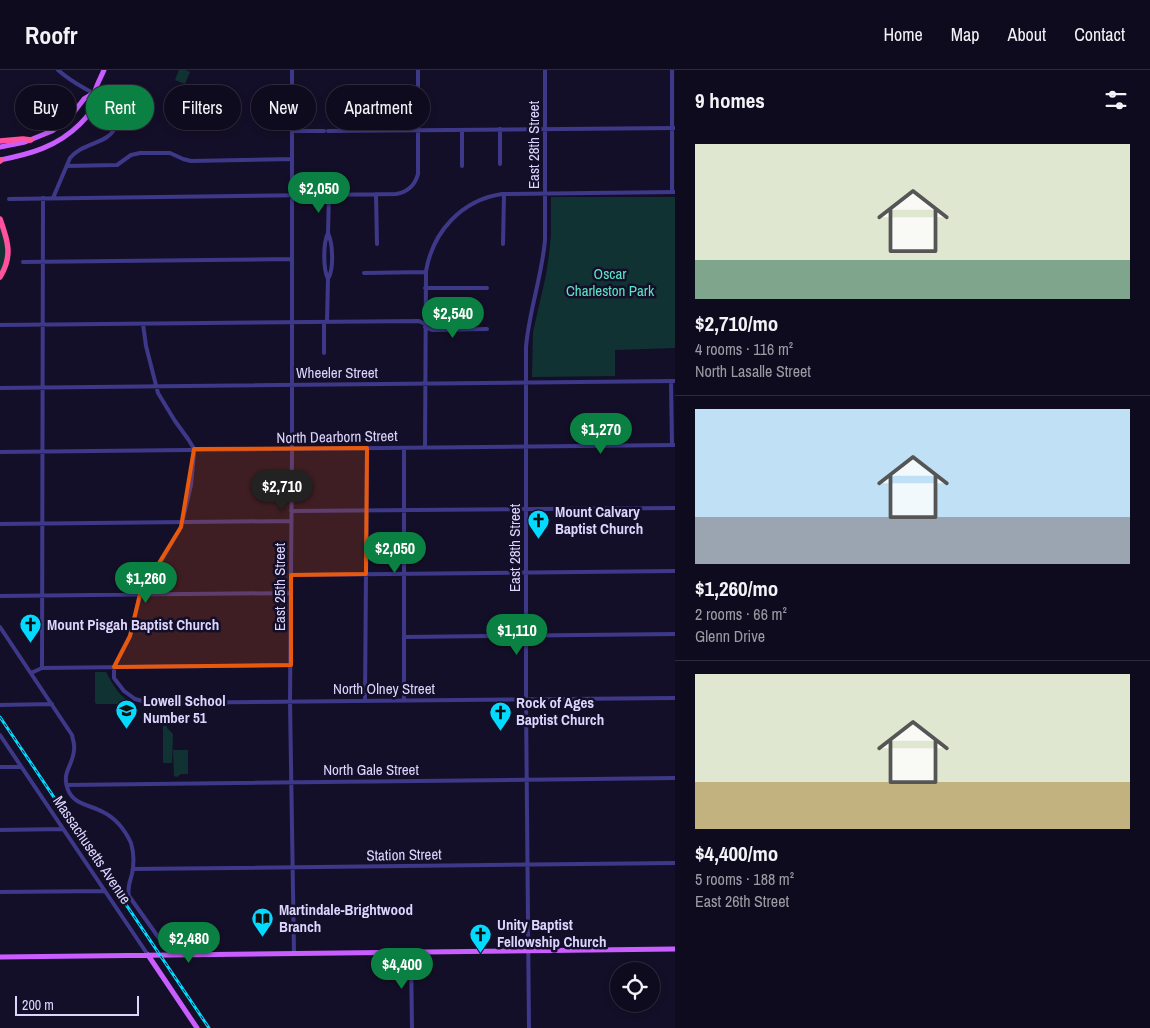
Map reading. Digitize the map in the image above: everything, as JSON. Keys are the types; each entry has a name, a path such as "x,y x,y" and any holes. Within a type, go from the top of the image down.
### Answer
{"highway":[{"path":"0,141 31,140"},
{"path":"0,219 8,247 7,259 0,277"}],"main road":[{"path":"97,85 104,70"},
{"path":"0,147 31,140 47,134 74,113 86,98"},
{"path":"0,160 38,151 49,146 67,135 86,117"},
{"path":"0,957 675,949"},
{"name":"Massachusetts Avenue","path":"148,955 196,1028"}],"street":[{"path":"58,70 86,89"},
{"name":"East 25th Street","path":"292,70 290,701 294,953"},
{"path":"418,70 418,85"},
{"name":"East 28th Street","path":"529,1028 526,699 526,339 539,279 544,244 545,70"},
{"path":"425,448 426,272 434,244 444,228 462,211 483,199 504,194 673,192 672,70"},
{"path":"430,130 673,128"},
{"path":"500,129 500,164"},
{"path":"53,198 70,158 74,153 108,137 114,130"},
{"path":"9,198 396,194 410,188 415,182 418,171 418,130 292,132"},
{"path":"462,130 462,166"},
{"path":"67,166 116,165 131,155 140,152 167,152 191,161 292,159"},
{"path":"328,279 324,254 328,233 329,194"},
{"path":"376,194 376,244"},
{"path":"504,194 504,244"},
{"path":"42,668 43,198"},
{"path":"324,353 328,279 332,254 328,233"},
{"path":"23,262 292,258"},
{"path":"364,273 426,272"},
{"path":"425,288 487,288"},
{"path":"0,325 420,321 431,330 487,329"},
{"path":"114,667 130,636 141,591 157,568 183,522 191,485 194,450 158,393 146,346 143,324"},
{"path":"673,381 673,445"},
{"name":"Wheeler Street","path":"0,388 673,381"},
{"name":"North Dearborn Street","path":"0,452 673,445"},
{"path":"365,700 367,448"},
{"path":"404,448 404,700"},
{"path":"291,512 675,508"},
{"path":"0,524 291,521"},
{"path":"291,575 675,571"},
{"path":"0,596 291,593"},
{"path":"0,627 70,731 74,743 74,754 66,775 69,793 80,803 108,815 124,831 132,847 134,860 128,891 129,896 171,955"},
{"path":"404,637 675,634"},
{"path":"31,673 42,668 291,665"},
{"name":"North Olney Street","path":"114,667 114,678 124,691 132,698 145,702 675,698"},
{"path":"0,705 52,704"},
{"name":"Massachusetts Avenue","path":"0,735 148,955"},
{"path":"0,767 21,767"},
{"name":"North Gale Street","path":"67,785 675,778"},
{"path":"0,830 63,829"},
{"name":"Station Street","path":"133,869 675,863"},
{"path":"0,892 105,891"},
{"path":"411,952 412,1028"}],"highlighted area":[{"path":"367,448 366,574 291,575 291,665 114,667 130,636 140,594 181,527 194,449"}],"green space":[{"path":"179,70 190,72 185,84 175,80"},
{"name":"Oscar Charleston Park","path":"551,197 675,197 675,348 615,350 615,376 532,377 533,332 549,255"},
{"path":"0,226 6,250 0,273"},
{"path":"95,672 106,672 121,695 134,704 95,703"},
{"path":"163,726 167,726 173,734 172,763 163,763"},
{"path":"173,750 188,750 188,774 174,776"}],"railway":[{"path":"0,717 209,1028"}],"place":[{"name":"Mount Calvary Baptist Church","path":"539,540"},
{"name":"Mount Pisgah Baptist Church","path":"31,644"},
{"name":"Lowell School Number 51","path":"127,729"},
{"name":"Rock of Ages Baptist Church","path":"500,731"},
{"name":"Martindale-Brightwood Branch","path":"263,938"},
{"name":"Unity Baptist Fellowship Church","path":"481,953"}]}
